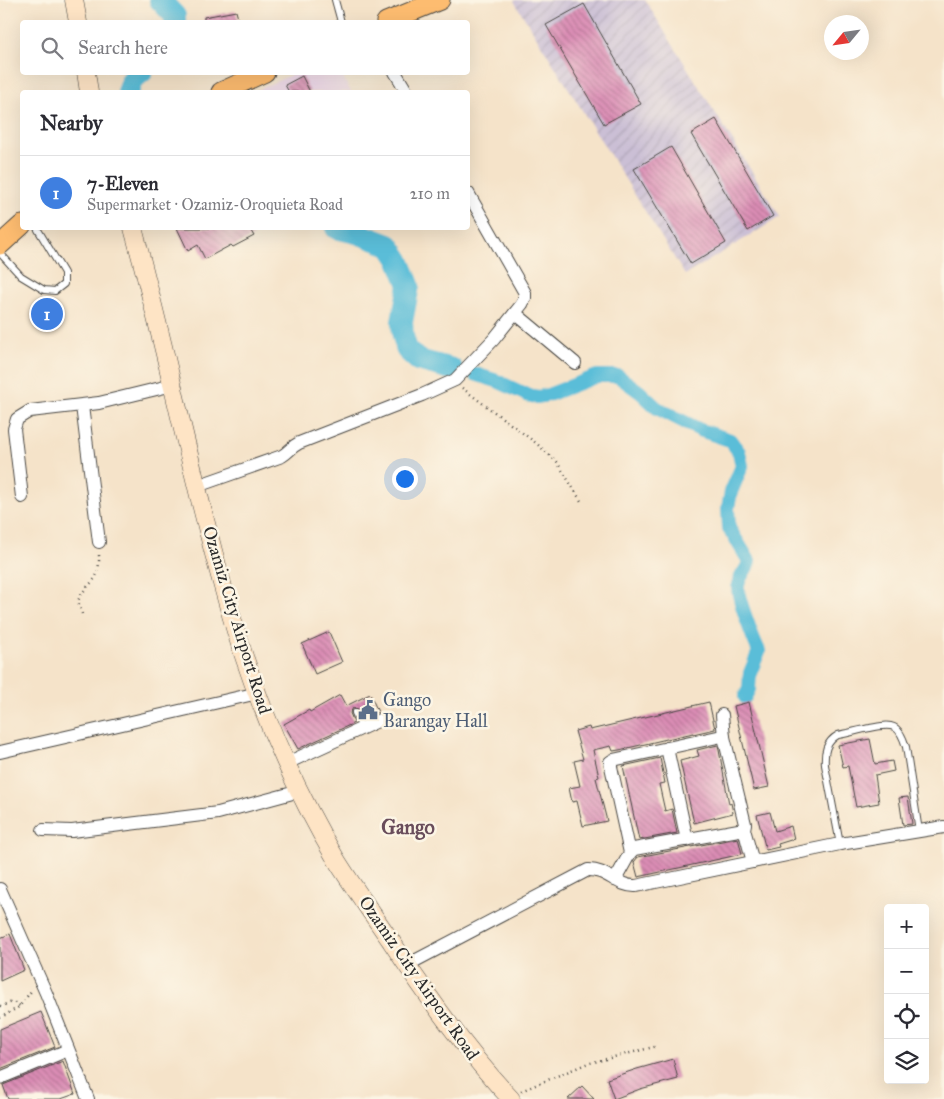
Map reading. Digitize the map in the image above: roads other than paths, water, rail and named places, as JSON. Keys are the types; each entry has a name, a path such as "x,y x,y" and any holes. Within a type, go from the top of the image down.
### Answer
{"main road":[{"path":"74,0 78,20"},
{"path":"391,20 440,0"},
{"path":"86,75 89,90"},
{"path":"225,90 258,75"},
{"path":"0,245 20,227"},
{"name":"Ozamiz City Airport Road","path":"134,230 153,302 208,534 235,627 270,729 300,792 338,861 407,966 477,1060 509,1098"}],"street":[{"path":"397,75 406,90"},
{"path":"197,486 287,454 290,448 300,443 344,424 422,395 453,381 461,375 515,313 525,298 525,293 470,197"},
{"path":"515,313 575,363"},
{"path":"22,497 14,429 15,421 20,416 37,410 82,406 173,385"},
{"path":"82,406 99,542"},
{"path":"0,752 258,693"},
{"path":"722,714 724,737 753,862"},
{"path":"287,763 382,719"},
{"path":"630,852 610,762 721,736 724,737"},
{"path":"667,748 687,840"},
{"path":"43,830 72,831 218,813 300,792"},
{"path":"407,966 588,870 593,870 625,885 636,886 840,844 944,827"},
{"path":"615,880 630,852 634,849 744,829"},
{"path":"0,889 39,978 88,1099"},
{"path":"0,1078 68,1050"}],"lane":[{"path":"335,0 340,20"},
{"path":"0,253 22,276 44,290 55,291 64,284 64,273 38,230"},
{"path":"355,713 362,728"},
{"path":"840,844 825,765 824,755 827,744 838,735 886,724 896,728 902,736 906,748 919,831"}],"waterway":[{"path":"160,0 175,16 175,20"},
{"path":"129,90 132,80 138,75"},
{"path":"344,230 389,245 399,260 409,285 402,322 407,350 418,360 452,369"},
{"path":"475,374 497,381 527,395 538,397 597,376 618,376 640,392 657,408 700,430 730,440 739,452 742,466 731,492 728,508 729,528 749,561 739,581 738,590 746,618 759,651 750,673 749,689 745,697"}],"place":[{"name":"7-Eleven","path":"47,314"},
{"name":"Gango Barangay Hall","path":"368,710"}],"district":[{"name":"Gango","path":"408,827"}]}
